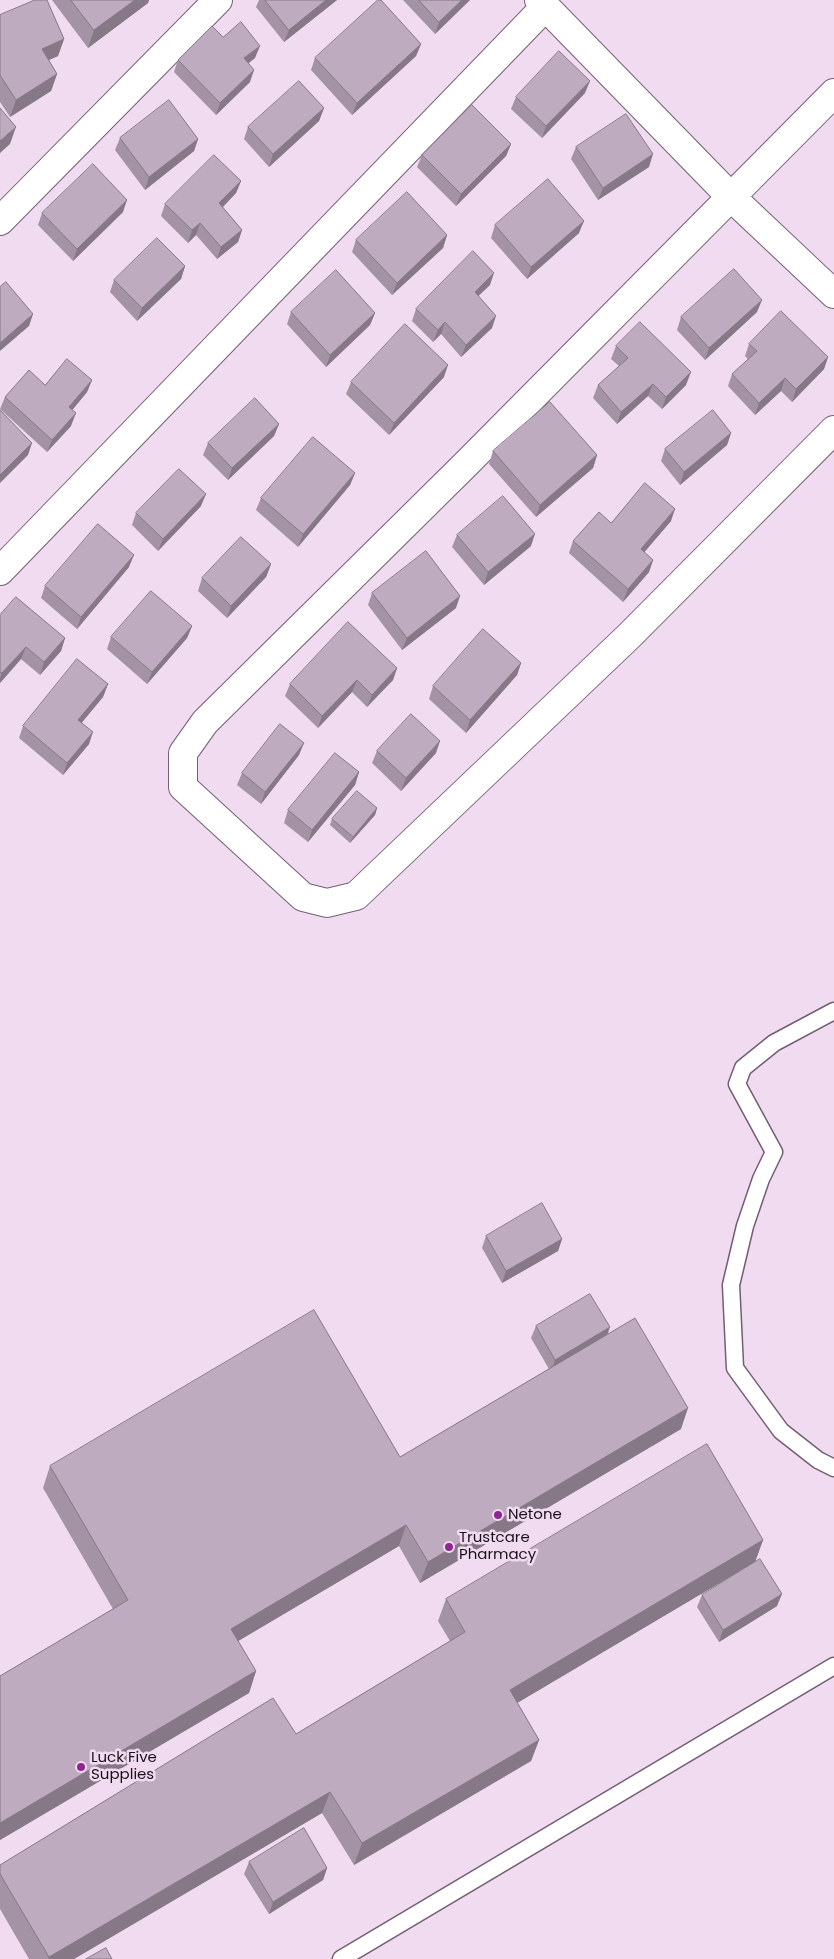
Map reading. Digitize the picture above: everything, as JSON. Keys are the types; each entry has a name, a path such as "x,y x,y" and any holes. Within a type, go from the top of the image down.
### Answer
{"street":[{"path":"0,571 542,4 730,196 834,294"},
{"path":"0,221 202,5"},
{"path":"834,93 465,465 205,722 183,753 183,787 303,897 327,903 356,896 629,636 834,430"}],"lane":[{"path":"834,1011 774,1043 743,1068 737,1084 774,1152 761,1179 745,1226 732,1285 735,1368 781,1431 818,1460 834,1468"},
{"path":"341,1959 834,1666"}],"building":[{"path":"35,0 47,0 64,39 42,49 57,74 16,100 0,75 0,15"},
{"path":"71,0 135,0 94,30"},
{"path":"265,0 326,0 289,30"},
{"path":"378,0 381,0 421,44 357,103 315,58"},
{"path":"419,0 462,0 439,22"},
{"path":"241,22 260,46 244,58 254,70 220,103 178,60 212,26 223,37"},
{"path":"559,51 590,81 546,126 516,97"},
{"path":"299,81 324,108 273,154 248,127"},
{"path":"169,100 198,139 149,177 120,138"},
{"path":"472,105 511,144 461,194 422,155"},
{"path":"0,108 16,127 0,141"},
{"path":"626,114 653,154 603,188 576,147"},
{"path":"214,155 241,181 219,203 242,230 221,247 200,223 192,230 165,204"},
{"path":"93,164 127,200 77,249 42,213"},
{"path":"548,179 584,221 531,267 495,225"},
{"path":"407,192 447,235 397,283 356,240"},
{"path":"157,238 185,266 142,308 114,280"},
{"path":"473,251 494,273 475,292 496,316 466,345 445,322 438,330 416,309"},
{"path":"734,269 762,300 709,348 681,317"},
{"path":"336,270 375,313 330,355 291,312"},
{"path":"6,282 33,314 0,343 0,287"},
{"path":"781,311 828,357 796,389 785,378 759,403 732,374 757,351 749,344"},
{"path":"640,322 691,372 666,397 653,384 621,412 598,385 628,358 616,346"},
{"path":"405,324 448,365 394,423 351,382"},
{"path":"67,359 92,380 69,407 76,413 52,440 5,397 29,370 45,385"},
{"path":"255,398 279,424 232,468 208,443"},
{"path":"550,402 597,455 540,505 493,451"},
{"path":"0,410 32,443 0,475"},
{"path":"713,410 731,433 684,472 665,449"},
{"path":"313,437 355,473 303,534 261,498"},
{"path":"179,469 206,494 163,539 136,513"},
{"path":"645,483 675,509 641,549 653,560 628,589 573,541 599,512 611,523"},
{"path":"503,496 535,534 488,572 457,535"},
{"path":"98,524 134,555 81,617 45,586"},
{"path":"241,537 271,564 231,606 202,578"},
{"path":"426,551 460,596 407,638 372,593"},
{"path":"151,591 192,626 152,672 111,637"},
{"path":"16,597 65,638 44,662 26,647 2,673 0,672 0,615"},
{"path":"348,622 397,668 372,695 357,680 322,716 290,684"},
{"path":"483,629 521,663 470,720 433,686"},
{"path":"77,659 108,684 78,720 93,732 67,763 23,726"},
{"path":"411,714 440,741 406,778 377,751"},
{"path":"280,724 304,743 265,792 242,773"},
{"path":"335,753 359,772 312,830 288,810"},
{"path":"357,791 377,808 353,837 332,819"},
{"path":"542,1203 562,1239 506,1271 486,1236"},
{"path":"590,1294 610,1327 555,1360 536,1326"},
{"path":"314,1310 400,1457 635,1318 688,1408 428,1562 406,1525 231,1629 256,1671 0,1823 0,1676 128,1600 50,1466"},
{"path":"707,1444 763,1540 510,1690 539,1740 362,1843 330,1792 49,1957 0,1874 0,1865 273,1698 296,1734 465,1632 446,1599"},
{"path":"760,1559 782,1594 723,1630 702,1595"},
{"path":"304,1828 327,1868 273,1902 249,1862"},
{"path":"106,1948 112,1959 86,1959"}],"place":[{"name":"Netone","path":"498,1515"},
{"name":"Trustcare Pharmacy","path":"449,1547"},
{"name":"Luck Five Supplies","path":"81,1767"}]}
